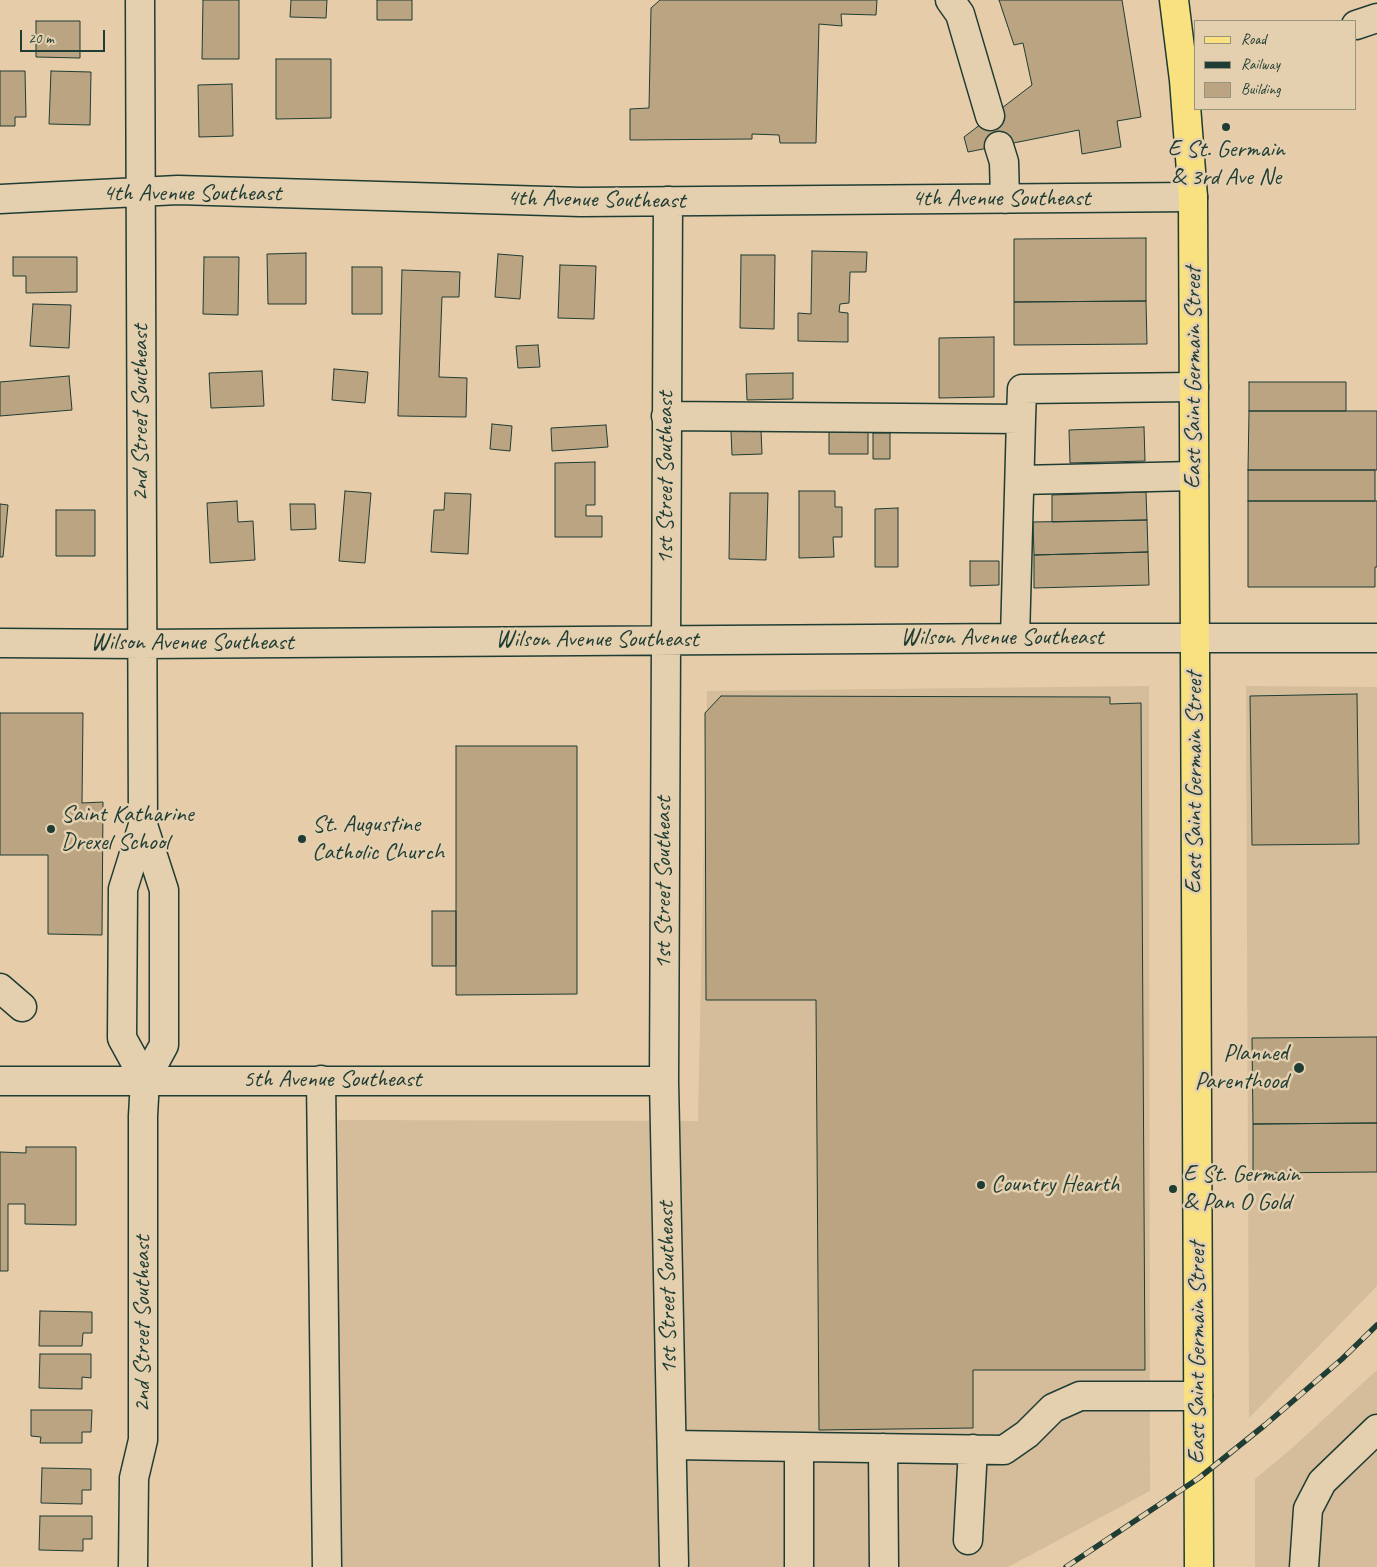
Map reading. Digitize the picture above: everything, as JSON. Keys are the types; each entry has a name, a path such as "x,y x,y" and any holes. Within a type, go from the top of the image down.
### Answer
{"main road":[{"name":"East Saint Germain Street","path":"1174,0 1190,79 1193,197 1199,1567"}],"street":[{"name":"2nd Street Southeast","path":"133,1567 134,1478 143,1440 144,1080 164,1044 164,890 143,825 140,0"},
{"path":"950,0 960,14 990,116"},
{"path":"999,146 1004,162 1004,199"},
{"name":"4th Avenue Southeast","path":"0,198 178,190 582,202 1193,197"},
{"name":"1st Street Southeast","path":"668,202 664,1081 674,1564"},
{"path":"1015,638 1022,389 1194,387"},
{"path":"666,416 1022,419"},
{"path":"1020,480 1194,476"},
{"name":"Wilson Avenue Southeast","path":"0,643 142,644 665,639 1377,638"},
{"name":"2nd Street Southeast","path":"143,825 123,889 122,1038 144,1080"},
{"path":"0,988 22,1007"},
{"name":"5th Avenue Southeast","path":"0,1080 664,1081"},
{"path":"321,1080 327,1567"},
{"path":"672,1445 1004,1450 1027,1434 1053,1408 1080,1396 1198,1396"},
{"path":"1304,1567 1308,1509 1322,1482 1377,1429"},
{"path":"799,1447 799,1567"},
{"path":"883,1448 884,1567"},
{"path":"968,1540 974,1450"}],"shaded area":[{"path":"1149,686 1150,1491 1008,1567 340,1567 338,1120 698,1121 707,691"},
{"path":"1246,686 1377,687 1377,1286 1249,1418"},
{"path":"1377,1370 1377,1567 1255,1567 1255,1479 1291,1449"}],"building":[{"path":"203,0 239,0 239,59 202,59"},
{"path":"291,0 327,0 326,18 290,17"},
{"path":"377,0 412,0 412,20 377,20"},
{"path":"660,0 877,0 876,15 841,14 842,26 819,24 816,143 780,143 779,135 752,134 752,139 630,140 630,109 649,108 651,8"},
{"path":"999,0 1122,0 1141,117 1117,121 1121,147 1082,154 1079,130 968,152 964,137 1032,85 1023,43 1014,45"},
{"path":"36,21 80,21 80,58 36,57"},
{"path":"276,59 331,59 331,118 276,119"},
{"path":"0,71 25,71 26,117 15,117 15,126 0,126"},
{"path":"51,71 91,72 90,125 49,124"},
{"path":"232,84 233,136 199,137 198,85"},
{"path":"1146,238 1146,301 1014,302 1014,239"},
{"path":"812,251 867,252 866,272 850,272 849,303 840,304 839,312 848,313 848,342 798,341 798,313 811,314"},
{"path":"306,253 306,304 268,304 267,254"},
{"path":"498,254 523,256 520,299 495,297"},
{"path":"741,255 775,255 774,329 740,328"},
{"path":"13,257 77,257 77,292 26,293 26,276 13,276"},
{"path":"204,257 239,257 238,315 203,314"},
{"path":"560,265 596,266 594,319 558,318"},
{"path":"352,267 382,267 382,314 352,314"},
{"path":"402,270 460,272 459,297 442,297 439,377 467,378 466,417 398,416"},
{"path":"1146,301 1147,344 1014,345 1014,302"},
{"path":"33,304 71,305 69,348 30,346"},
{"path":"994,337 994,397 939,398 939,338"},
{"path":"538,345 540,367 518,368 516,346"},
{"path":"334,369 368,372 365,403 332,400"},
{"path":"262,371 264,406 211,408 209,373"},
{"path":"793,373 793,399 747,400 746,374"},
{"path":"69,376 72,410 0,416 0,382"},
{"path":"1249,382 1346,382 1346,411 1249,411"},
{"path":"1249,411 1377,411 1377,470 1248,470"},
{"path":"492,424 512,426 510,451 490,449"},
{"path":"606,425 608,447 552,451 551,428"},
{"path":"1144,427 1145,461 1070,463 1069,430"},
{"path":"868,429 868,454 829,454 829,430"},
{"path":"761,430 762,454 732,455 731,431"},
{"path":"873,433 890,433 890,459 873,459"},
{"path":"595,462 595,505 586,505 586,516 602,516 602,537 555,537 555,463"},
{"path":"1248,470 1375,470 1375,501 1248,501"},
{"path":"345,491 371,493 365,563 339,561"},
{"path":"799,491 835,491 835,507 842,507 842,537 833,537 834,557 799,558"},
{"path":"1146,492 1147,520 1052,522 1052,495"},
{"path":"445,493 471,494 468,554 431,552 434,510 444,510"},
{"path":"730,493 768,493 766,560 729,559"},
{"path":"237,501 238,522 253,521 255,560 210,563 207,503"},
{"path":"1248,501 1377,501 1377,567 1375,567 1375,587 1248,587"},
{"path":"0,504 8,505 3,557 0,557"},
{"path":"290,504 315,504 316,529 291,530"},
{"path":"898,508 898,567 875,567 875,509"},
{"path":"56,510 95,510 95,556 56,556"},
{"path":"1147,520 1148,552 1034,555 1033,522"},
{"path":"1148,552 1149,585 1034,588 1034,555"},
{"path":"970,561 999,561 999,585 970,586"},
{"path":"1357,694 1359,844 1252,845 1250,696"},
{"name":"Country Hearth","path":"721,696 1110,697 1110,704 1141,703 1145,1370 973,1370 973,1428 819,1430 816,1000 706,1000 705,713"},
{"name":"Saint Katharine Drexel School","path":"0,713 83,713 82,803 103,802 102,935 48,934 48,855 0,855"},
{"path":"456,746 577,746 577,994 456,995"},
{"path":"432,911 456,911 456,966 432,966"},
{"path":"1377,1037 1377,1123 1253,1124 1252,1038"},
{"path":"1377,1123 1377,1172 1253,1173 1253,1124"},
{"path":"26,1147 76,1147 76,1225 25,1224 25,1204 8,1204 8,1271 0,1271 0,1152 26,1153"},
{"path":"40,1311 92,1312 92,1333 83,1333 82,1346 39,1346"},
{"path":"40,1354 91,1354 91,1378 82,1377 82,1389 39,1388"},
{"path":"31,1410 92,1410 91,1432 82,1432 82,1443 40,1443 41,1437 31,1436"},
{"path":"42,1468 91,1469 91,1490 82,1490 82,1504 41,1503"},
{"path":"40,1516 92,1516 92,1539 83,1539 83,1551 39,1550"}],"railway":[{"path":"1066,1567 1199,1478 1342,1359 1377,1325"}],"place":[{"name":"E St. Germain & 3rd Ave Ne","path":"1226,127"},
{"name":"Saint Katharine Drexel School","path":"51,829"},
{"name":"St. Augustine Catholic Church","path":"302,839"},
{"name":"Planned Parenthood","path":"1299,1068"},
{"name":"Country Hearth","path":"981,1185"},
{"name":"E St. Germain & Pan O Gold","path":"1173,1189"}]}
